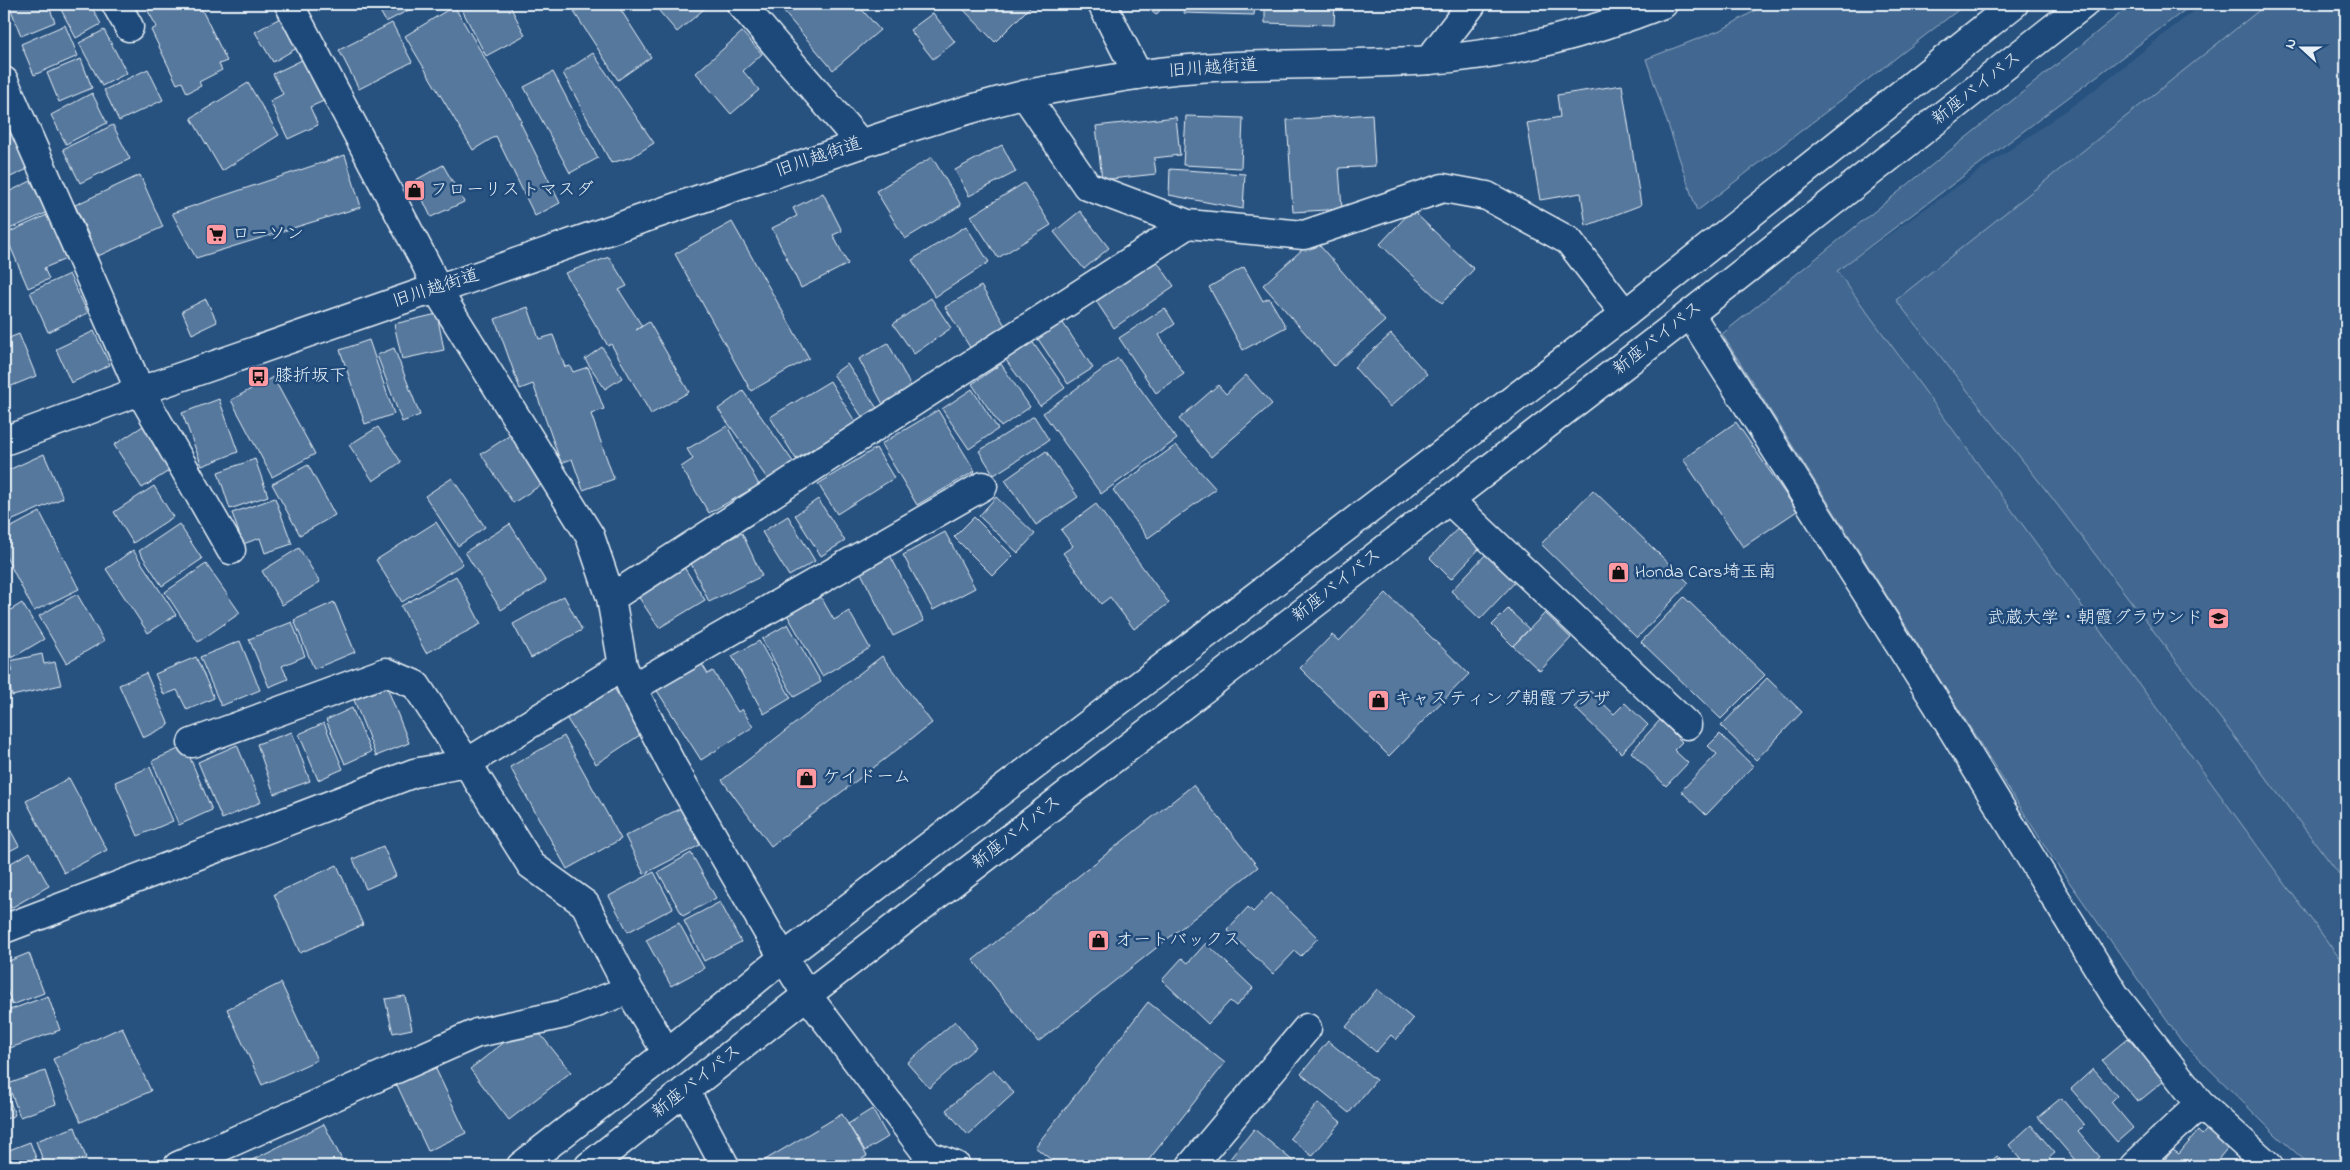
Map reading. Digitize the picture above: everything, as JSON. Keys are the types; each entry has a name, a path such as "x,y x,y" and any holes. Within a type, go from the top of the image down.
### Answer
{"main road":[{"path":"116,4 128,27"},
{"path":"289,4 422,257 437,290 590,536 611,598 628,677 673,767 769,934 807,995 931,1161 956,1166"},
{"path":"741,4 861,144"},
{"path":"1102,4 1138,75"},
{"path":"1429,60 1472,4"},
{"name":"旧川越街道","path":"4,441 140,391 418,294 437,290 861,144 960,112 1025,95 1138,75 1220,66 1429,60 1499,52 1560,40 1618,22 1663,4"},
{"path":"521,1166 667,1053 784,956 1625,314 2014,4"},
{"name":"新座バイパス","path":"589,1166 686,1092 807,995 1690,314 2084,4"},
{"path":"4,80 140,391 231,550"},
{"path":"1025,95 1087,186 1188,224 1304,235 1444,188 1486,196 1570,241 1625,314"},
{"path":"611,598 1188,224"},
{"path":"1690,314 1937,704 2116,997 2200,1104 2269,1166"},
{"path":"4,929 414,773 467,763 983,486"},
{"path":"1449,500 1687,725"},
{"path":"192,743 386,672 416,685 531,864 585,904 629,990 667,1053"},
{"path":"178,1166 477,1033 564,1014 629,990"},
{"path":"1191,1166 1307,1028"},
{"path":"686,1092 725,1166"},
{"path":"2134,1166 2200,1104"}],"shaded area":[{"path":"1766,4 1966,4 1697,211 1646,59 1723,29"},
{"path":"2132,4 2193,4 1837,271 2346,967 2346,1166 2311,1166 2277,1136 2182,1042 2053,859 1722,334"},
{"name":"武蔵大学・朝霞グラウンド","path":"2202,4 2346,4 2346,967 1837,271 2089,94"},
{"name":"武蔵大学・朝霞グラウンド","path":"2267,4 2346,4 2346,883 2049,494 1896,300"}],"building":[{"path":"17,4 48,4 55,22 21,36 10,7"},
{"path":"58,4 90,4 101,24 76,38"},
{"path":"144,4 191,4 194,9 200,6 227,61 219,64 222,70 199,82 201,86 187,93 182,82 177,84 151,30 157,27"},
{"path":"376,4 420,4 386,22"},
{"path":"459,4 509,4 525,35 486,56"},
{"path":"586,4 617,4 651,57 618,80 574,12"},
{"path":"653,4 710,4 677,32"},
{"path":"777,4 857,4 880,30 833,70"},
{"path":"958,4 1033,4 995,42"},
{"path":"1143,4 1165,4 1156,15"},
{"path":"1184,4 1255,4 1254,15 1184,13"},
{"path":"1265,4 1335,4 1334,25 1265,23"},
{"path":"454,6 522,121 520,122 560,203 535,216 496,136 473,150 405,36"},
{"path":"933,13 955,42 933,59 910,30"},
{"path":"280,18 297,48 273,62 255,32"},
{"path":"392,23 412,62 359,89 339,50"},
{"path":"65,25 78,56 34,75 21,44"},
{"path":"104,30 127,73 102,86 79,43"},
{"path":"742,32 762,54 743,71 759,90 731,114 696,73"},
{"path":"593,53 654,143 632,157 611,163 563,73"},
{"path":"306,58 326,100 310,107 318,125 288,139 270,101 283,94 273,74"},
{"path":"81,59 92,88 59,102 47,73"},
{"path":"148,69 163,100 119,121 104,90"},
{"path":"553,72 598,158 570,173 524,87"},
{"path":"248,83 279,135 222,171 191,118"},
{"path":"1622,85 1641,205 1586,226 1581,193 1540,200 1527,123 1560,117 1557,95"},
{"path":"92,93 107,123 66,144 51,115"},
{"path":"4,102 14,124 4,129"},
{"path":"1372,114 1375,166 1339,168 1342,209 1293,212 1287,120"},
{"path":"1186,116 1243,118 1241,168 1183,165"},
{"path":"1176,117 1180,155 1154,158 1156,174 1102,180 1096,126"},
{"path":"113,125 130,159 80,183 63,149"},
{"path":"15,132 32,167 4,180 4,137"},
{"path":"1002,145 1016,172 969,196 955,170"},
{"path":"345,155 361,207 196,258 172,213"},
{"path":"932,157 961,205 905,239 876,191"},
{"path":"443,165 464,202 431,217 414,181"},
{"path":"1170,169 1245,174 1243,209 1169,195"},
{"path":"140,175 163,227 98,256 75,205"},
{"path":"31,181 46,213 5,231 4,194"},
{"path":"1024,183 1051,225 998,258 971,216"},
{"path":"823,193 842,231 833,235 848,264 801,288 772,228 797,216 793,208"},
{"path":"1412,210 1474,269 1442,303 1380,244"},
{"path":"1080,211 1109,248 1084,269 1054,232"},
{"path":"47,215 66,259 44,268 49,279 28,288 5,234"},
{"path":"732,222 809,358 751,391 675,254"},
{"path":"966,226 989,262 935,297 912,260"},
{"path":"1314,239 1385,321 1334,366 1263,285"},
{"path":"1152,254 1174,286 1114,328 1092,295"},
{"path":"609,257 627,286 619,290 642,326 636,330 649,322 689,392 651,414 611,344 608,346 565,273"},
{"path":"1244,267 1263,301 1269,298 1286,327 1243,350 1209,287"},
{"path":"69,274 88,313 48,332 30,292"},
{"path":"981,286 1006,327 971,349 945,307"},
{"path":"931,298 951,328 914,354 893,324"},
{"path":"206,299 217,322 192,334 182,311"},
{"path":"528,307 539,339 553,335 565,367 570,366 573,372 588,367 604,409 591,414 614,479 583,490 572,459 561,463 533,384 520,389 495,319"},
{"path":"1165,308 1175,324 1159,335 1184,374 1156,393 1119,338"},
{"path":"437,314 444,350 402,359 394,324"},
{"path":"1061,320 1093,368 1068,384 1036,336"},
{"path":"94,331 110,365 71,383 56,349"},
{"path":"19,334 36,376 4,389 4,340"},
{"path":"1391,334 1427,374 1390,407 1354,367"},
{"path":"369,340 394,414 365,424 340,350"},
{"path":"1031,340 1065,388 1040,406 1005,359"},
{"path":"888,343 915,394 886,410 859,359"},
{"path":"602,347 622,378 605,389 585,359"},
{"path":"394,348 420,415 402,422 377,355"},
{"path":"1118,358 1177,439 1101,494 1043,413"},
{"path":"847,364 883,417 869,427 833,374"},
{"path":"1001,364 1030,407 1001,427 972,384"},
{"path":"1246,375 1272,404 1211,457 1179,419 1218,385 1226,394"},
{"path":"273,377 315,454 272,477 231,400"},
{"path":"830,381 856,423 796,459 770,417"},
{"path":"972,389 998,429 969,449 942,409"},
{"path":"743,391 794,463 769,481 718,409"},
{"path":"219,399 238,452 202,466 182,413"},
{"path":"938,410 975,471 917,505 881,444"},
{"path":"1034,416 1049,440 994,475 979,451"},
{"path":"1736,422 1797,511 1743,547 1683,459"},
{"path":"143,426 172,469 142,488 114,445"},
{"path":"727,426 759,485 709,513 681,467 693,459 687,449"},
{"path":"378,427 401,462 373,481 349,445"},
{"path":"512,434 544,483 513,503 481,454"},
{"path":"1176,445 1216,489 1148,538 1113,490"},
{"path":"876,448 894,478 837,514 818,484"},
{"path":"1046,451 1078,497 1036,525 1005,480"},
{"path":"44,454 63,498 4,524 4,472"},
{"path":"255,459 268,496 230,509 218,472"},
{"path":"308,465 335,515 300,535 272,484"},
{"path":"452,478 485,527 458,546 425,496"},
{"path":"154,486 173,517 133,543 114,512"},
{"path":"1593,490 1689,583 1637,638 1541,544"},
{"path":"996,497 1035,534 1018,553 979,516"},
{"path":"275,498 292,544 265,553 260,538 243,544 232,513"},
{"path":"818,499 845,541 821,556 795,515"},
{"path":"1096,504 1169,603 1134,629 1110,597 1101,604 1063,553 1073,546 1061,530"},
{"path":"40,512 79,589 34,611 4,553 4,531"},
{"path":"788,516 815,561 789,576 762,532"},
{"path":"974,517 1013,556 993,576 954,537"},
{"path":"436,522 463,564 402,602 376,560"},
{"path":"179,524 202,559 162,586 139,551"},
{"path":"510,524 546,582 501,610 465,552"},
{"path":"1460,526 1481,547 1451,579 1430,558"},
{"path":"945,532 975,588 933,610 903,555"},
{"path":"742,533 762,576 709,602 689,559"},
{"path":"299,548 320,582 282,605 262,571"},
{"path":"133,550 176,615 148,633 106,569"},
{"path":"1489,551 1518,579 1480,619 1451,591"},
{"path":"890,555 924,621 893,636 860,571"},
{"path":"206,564 240,613 198,642 165,592"},
{"path":"682,564 705,600 659,628 636,593"},
{"path":"456,576 481,624 426,653 401,606"},
{"path":"1386,593 1469,674 1389,756 1300,668 1332,635 1339,641"},
{"path":"77,594 104,641 66,663 39,616"},
{"path":"819,594 834,620 849,611 870,648 822,676 786,613"},
{"path":"564,596 582,630 531,658 513,624"},
{"path":"1684,597 1765,675 1721,719 1641,642"},
{"path":"334,602 355,652 314,669 294,620"},
{"path":"22,603 44,639 12,658 4,643 4,614"},
{"path":"1508,609 1529,629 1513,646 1492,625"},
{"path":"1545,613 1571,638 1540,671 1513,646"},
{"path":"292,622 305,656 282,666 288,679 269,687 249,639"},
{"path":"788,624 821,682 794,697 762,639"},
{"path":"240,641 260,690 221,706 200,657"},
{"path":"759,641 791,698 764,714 732,656"},
{"path":"42,654 44,664 55,662 61,685 12,696 7,672 13,671 10,661"},
{"path":"882,656 932,723 771,846 722,780"},
{"path":"196,657 214,698 187,710 177,690 164,695 155,674"},
{"path":"700,661 708,674 713,671 738,712 742,709 753,727 701,760 656,689"},
{"path":"146,673 169,725 143,738 119,685"},
{"path":"1767,678 1802,712 1756,760 1721,726"},
{"path":"612,685 643,733 596,764 565,716"},
{"path":"387,687 409,743 376,756 354,700"},
{"path":"1590,691 1614,714 1625,703 1648,725 1621,753 1574,707"},
{"path":"352,708 371,752 345,764 326,720"},
{"path":"1660,720 1682,742 1674,750 1688,763 1666,786 1631,752"},
{"path":"324,723 343,769 318,780 299,734"},
{"path":"292,732 310,781 274,794 257,744"},
{"path":"1720,734 1753,766 1706,815 1681,791 1717,754 1708,746"},
{"path":"564,736 621,839 567,869 510,767"},
{"path":"237,745 261,802 222,819 198,762"},
{"path":"185,746 212,810 179,825 152,761"},
{"path":"150,767 173,821 138,836 115,782"},
{"path":"69,778 107,850 64,873 26,801"},
{"path":"1193,785 1258,867 1038,1042 973,960"},
{"path":"681,808 700,845 644,874 625,836"},
{"path":"4,818 19,846 4,854"},
{"path":"383,846 396,876 366,889 353,859"},
{"path":"30,852 49,886 11,908 4,896 4,867"},
{"path":"691,853 716,898 683,916 658,872"},
{"path":"337,865 363,925 300,953 274,894"},
{"path":"654,872 673,908 628,932 609,896"},
{"path":"1271,893 1318,938 1301,956 1295,951 1273,974 1227,930 1248,907 1253,912"},
{"path":"720,902 741,942 704,961 684,921"},
{"path":"679,923 704,968 671,986 646,940"},
{"path":"1206,943 1253,988 1236,1006 1230,1001 1208,1024 1162,980 1182,958 1188,963"},
{"path":"29,953 44,993 12,1005 4,981 4,963"},
{"path":"281,983 317,1060 262,1085 227,1009"},
{"path":"1377,989 1413,1019 1396,1040 1391,1035 1376,1052 1346,1027"},
{"path":"48,996 60,1030 10,1048 4,1030 4,1012"},
{"path":"405,996 412,1029 393,1033 385,999"},
{"path":"1148,1002 1225,1063 1144,1166 1081,1166 1074,1161 1070,1166 1059,1166 1035,1147"},
{"path":"955,1021 976,1047 929,1088 907,1063"},
{"path":"122,1027 151,1091 81,1122 53,1059"},
{"path":"516,1033 541,1035 571,1072 509,1120 470,1069"},
{"path":"2128,1038 2139,1051 2144,1047 2169,1077 2138,1102 2102,1060"},
{"path":"1328,1041 1376,1080 1349,1113 1301,1074"},
{"path":"434,1065 466,1133 428,1151 396,1083"},
{"path":"993,1069 1014,1093 968,1135 946,1110"},
{"path":"2093,1069 2117,1096 2111,1102 2133,1128 2117,1142 2071,1089"},
{"path":"45,1071 56,1104 20,1117 8,1084"},
{"path":"4,1085 15,1115 4,1120"},
{"path":"2061,1098 2084,1125 2078,1131 2100,1157 2089,1166 2080,1166 2038,1117"},
{"path":"1318,1103 1341,1122 1312,1156 1290,1138"},
{"path":"872,1109 888,1137 865,1151 848,1124"},
{"path":"842,1114 867,1156 850,1166 762,1166 760,1163"},
{"path":"324,1124 345,1166 240,1166"},
{"path":"2031,1125 2055,1153 2049,1158 2056,1166 2027,1166 2009,1145"},
{"path":"75,1127 86,1158 62,1166 45,1166 36,1141"},
{"path":"2209,1127 2230,1145 2216,1162 2219,1166 2159,1166 2173,1150 2179,1154 2198,1131 2202,1135"},
{"path":"1254,1129 1299,1166 1224,1166"},
{"path":"30,1142 39,1166 4,1166 4,1152"},
{"path":"2241,1155 2253,1166 2231,1166"},
{"path":"1997,1156 2007,1166 1986,1166"}],"place":[{"name":"フローリストマスダ","path":"414,191"},
{"name":"ローソン","path":"216,235"},
{"name":"膝折坂下","path":"259,377"},
{"name":"Honda Cars埼玉南","path":"1619,573"},
{"name":"武蔵大学・朝霞グラウンド","path":"2219,619"},
{"name":"キャスティング朝霞プラザ","path":"1378,700"},
{"name":"ケイドーム","path":"807,778"},
{"name":"オートバックス","path":"1099,941"}]}
